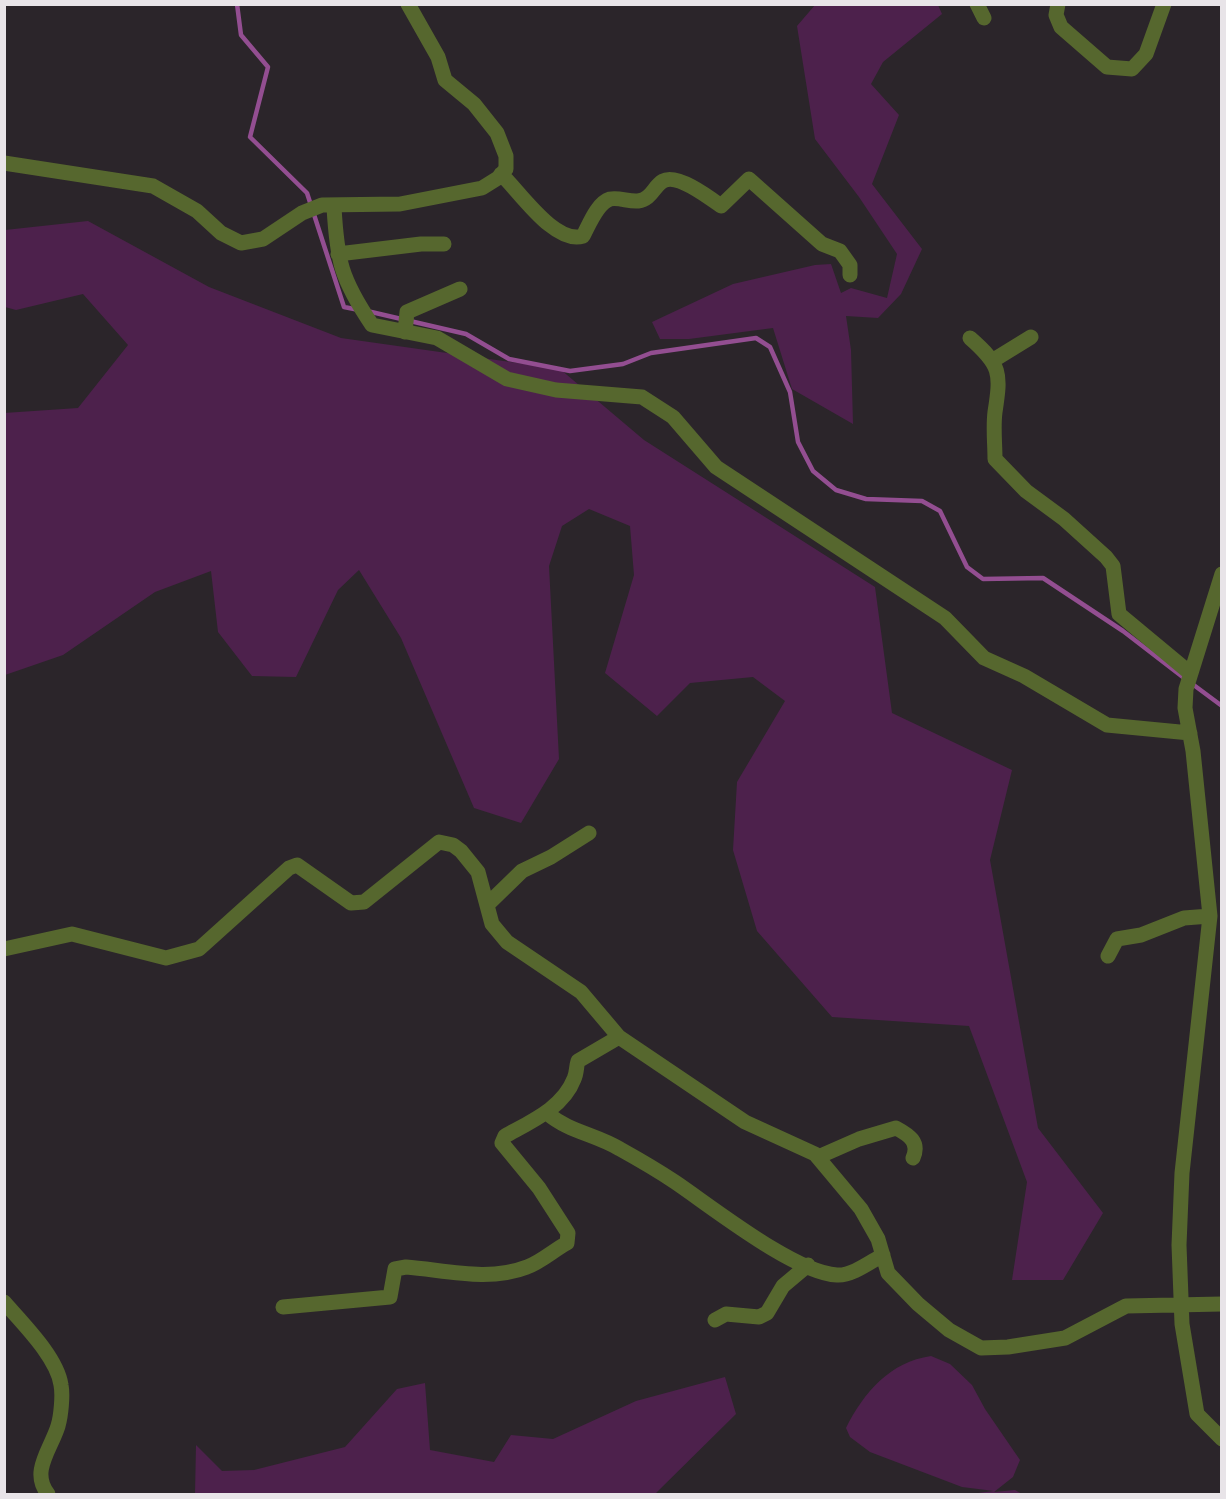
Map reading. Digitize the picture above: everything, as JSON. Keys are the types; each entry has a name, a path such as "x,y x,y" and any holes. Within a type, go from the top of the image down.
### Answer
{"street":[{"path":"4,163 153,186 197,211 221,233 241,243 263,239 302,213 328,206 400,204 482,188 506,169 506,156 497,133 474,104 445,80 438,57 408,4"},
{"path":"977,4 984,18"},
{"path":"1058,4 1056,15 1061,27 1107,68 1132,69 1146,54 1164,4"},
{"path":"501,174 546,223 562,235 574,239 583,236 601,206 610,200 638,201 650,196 663,181 680,181 722,206 749,179 822,244 840,251 850,265 850,275"},
{"path":"328,206 346,284 372,325 437,339 507,379 556,390 642,397 673,417 716,467 945,618 984,658 1024,676 1107,725 1190,733"},
{"path":"338,254 421,244 444,244"},
{"path":"405,331 406,312 460,290"},
{"path":"992,361 1031,337"},
{"path":"970,338 990,355 1000,389 995,414 995,459 1026,491 1064,519 1106,557 1113,566 1119,614 1190,673"},
{"path":"1221,574 1186,689 1185,708 1190,733 1210,916 1182,1173 1179,1245 1182,1324 1197,1414 1221,1439"},
{"path":"487,905 522,871 551,858 589,833"},
{"path":"4,949 72,934 166,958 199,949 289,868 297,865 351,903 364,902 439,842 453,845 478,872 492,924 507,942 580,992 619,1038 745,1122 818,1157 861,1209 878,1239 888,1273 918,1304 949,1330 981,1348 1008,1347 1065,1338 1126,1306 1221,1304"},
{"path":"1108,956 1117,939 1141,934 1184,918 1210,916"},
{"path":"283,1307 390,1297 395,1269 406,1267 504,1274 530,1266 548,1252 567,1243 568,1233 539,1188 502,1143 505,1136 547,1113 567,1092 576,1077 578,1061 619,1038"},
{"path":"547,1113 563,1126 618,1147 675,1182 750,1235 808,1265 837,1275 847,1274 883,1255"},
{"path":"818,1157 859,1138 896,1128 910,1135 914,1141 916,1151 913,1158"},
{"path":"715,1320 726,1314 759,1317 767,1313 783,1286 808,1265"},
{"path":"4,1302 56,1369 62,1386 59,1425 42,1463 41,1485 48,1494"}],"shaded area":[{"path":"815,5 938,5 942,14 883,62 871,84 899,115 872,184 922,249 901,294 878,318 846,316 851,350 853,424 792,389 773,328 689,339 660,339 652,322 733,284 815,265 831,264 841,293 851,288 887,298 897,254 859,197 815,139 797,26"},
{"path":"88,221 209,287 341,338 560,369 644,440 875,587 892,713 1012,770 990,860 1038,1128 1103,1213 1063,1280 1012,1280 1027,1182 969,1026 832,1017 757,931 733,850 737,782 785,701 753,677 690,683 657,716 605,673 634,575 630,526 589,509 562,526 549,566 559,759 521,823 474,808 401,638 359,570 338,590 296,677 252,676 218,632 211,571 155,592 63,655 5,675 4,413 78,408 128,345 83,294 16,310 5,307 5,230"},
{"path":"931,1356 950,1364 972,1385 985,1409 1020,1460 1013,1477 994,1492 1015,1490 1022,1494 970,1494 994,1491 962,1487 870,1452 850,1437 846,1428 861,1402 880,1381 903,1365"},
{"path":"725,1377 736,1414 655,1494 195,1494 196,1445 222,1471 254,1470 345,1447 397,1389 425,1383 430,1450 494,1462 511,1435 553,1439 636,1401"}],"waterway":[{"path":"237,4 241,35 268,67 250,137 307,193 344,307 359,310"},
{"path":"367,311 466,334 509,359 570,371 623,364 651,353 756,338 770,347 790,392 798,442 813,471 836,490 866,499 922,501 940,511 967,567 983,579 1043,578 1123,631 1184,678"},
{"path":"1191,683 1222,706"}]}
